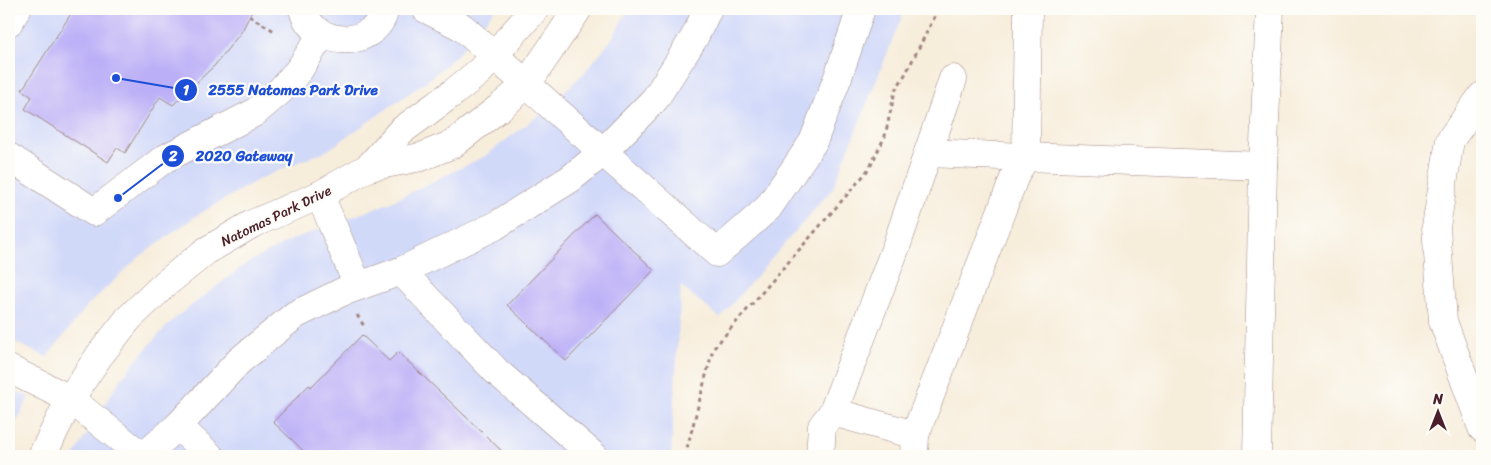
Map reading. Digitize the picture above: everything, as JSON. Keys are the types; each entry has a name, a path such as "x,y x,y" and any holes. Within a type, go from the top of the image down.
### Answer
{"street":[{"path":"9,22 17,9"},
{"path":"303,9 311,26 322,34 334,39 346,40 358,38 369,32 378,24 385,9"},
{"path":"426,9 462,28 717,253 768,208 813,142 861,9"},
{"name":"Natomas Park Drive","path":"369,167 401,130 454,92 494,56 535,9"},
{"name":"Natomas Park Drive","path":"42,456 70,399 99,356 129,318 165,284 206,251 252,224 320,195 369,167 421,156 453,144 500,108 526,85 578,9"},
{"path":"9,369 70,399 143,456 178,426 239,361 295,315 358,286 401,271 495,226 570,180 602,153 655,99 694,38 708,9"},
{"path":"833,412 914,446 1016,172 1026,157 1028,9"},
{"path":"1257,456 1263,166 1270,9"},
{"path":"9,157 94,212 164,159 254,113 280,91 299,70 322,34"},
{"path":"820,456 822,426 833,412 897,244 953,80"},
{"path":"1482,96 1450,140 1436,227 1444,321 1482,428"},
{"path":"928,154 1263,166"},
{"path":"320,195 358,286"},
{"path":"401,271 496,371 594,456"},
{"path":"178,426 210,456"}],"path":[{"path":"687,456 686,452 714,349 872,165 885,136 894,91 906,73 934,18 934,9"},
{"path":"250,16 276,32"}],"shaded area":[{"path":"9,9 495,9 457,55 427,81 328,150 259,179 196,216 139,257 88,305 47,357 9,340"},
{"path":"628,9 905,9 833,188 720,318 681,286 671,456 74,456 121,379 175,318 247,263 291,240 389,203 485,156 539,115 583,74 612,39"},
{"path":"9,388 29,397 9,437"}],"building":[{"path":"74,9 253,9 242,31 215,65 173,105 160,97 125,153 117,148 108,162 25,109 32,97 22,90"},
{"path":"595,214 654,270 566,361 507,305"},
{"path":"362,335 389,361 398,352 507,456 309,456 273,422 309,385 311,387"}],"place":[{"name":"2555 Natomas Park Drive","path":"116,78"},
{"name":"2020 Gateway","path":"118,198"}]}
